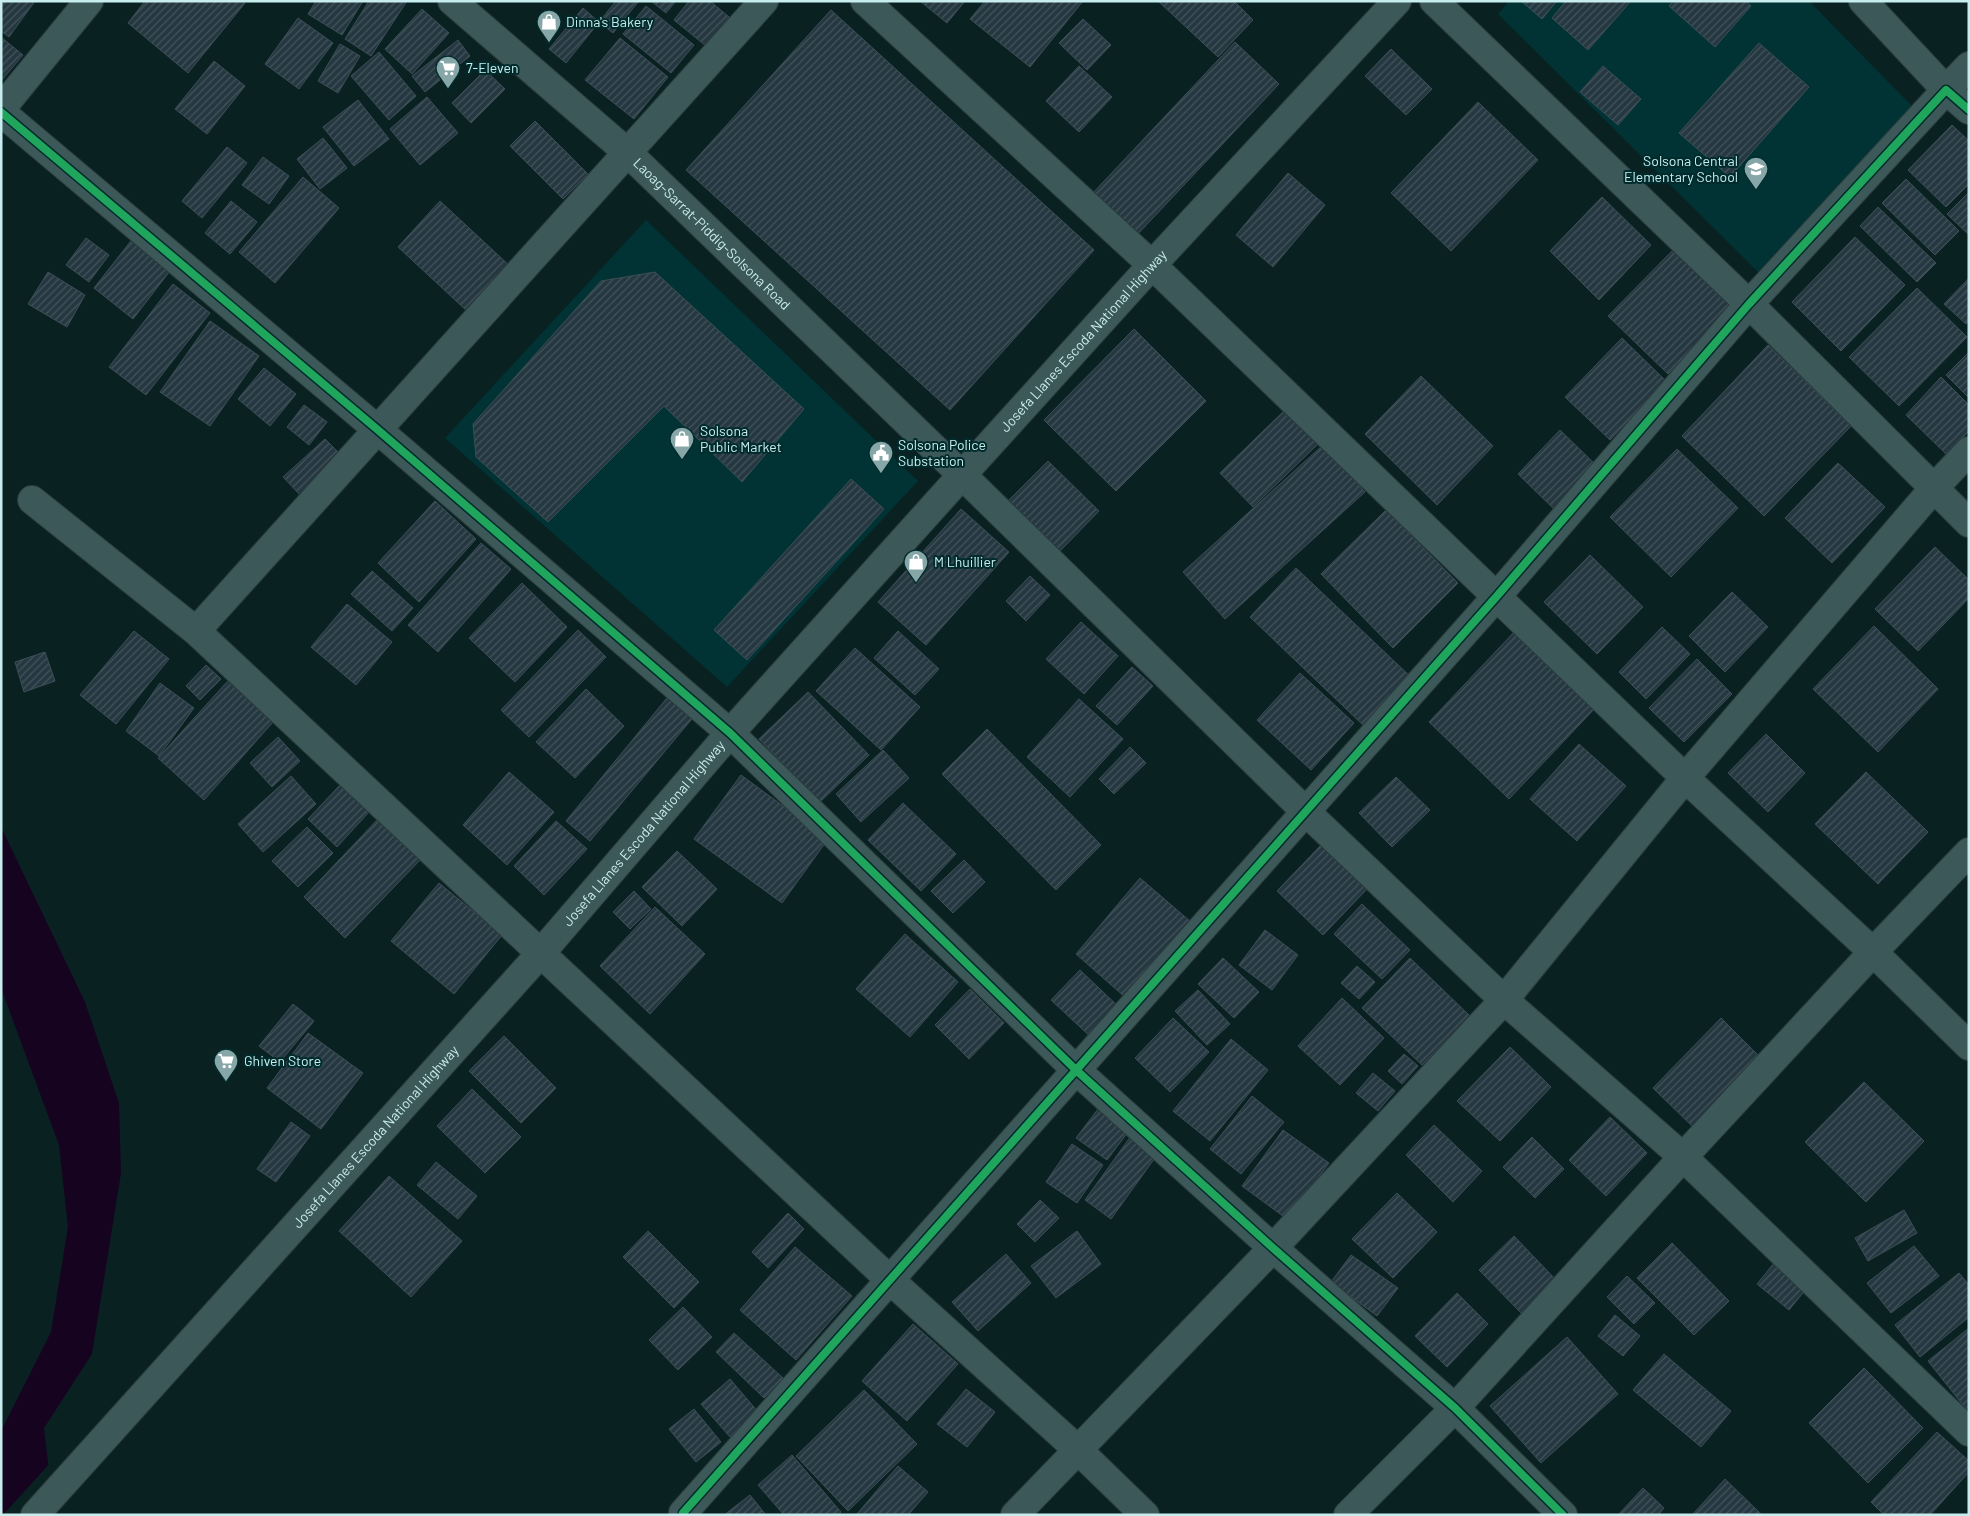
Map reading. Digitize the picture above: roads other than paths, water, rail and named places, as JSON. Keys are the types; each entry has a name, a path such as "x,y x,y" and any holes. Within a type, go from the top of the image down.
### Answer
{"street":[{"path":"89,1 1,110 378,430 730,733 1076,1070 1273,1248 1455,1408 1563,1515"},
{"name":"Laoag-Sarrat-Piddig-Solsona Road","path":"452,1 628,153 962,475 1304,810 1504,1000 1683,1157 1969,1432"},
{"path":"196,631 764,1"},
{"path":"865,1 1152,265 1685,778 1873,952 1969,1046"},
{"name":"Josefa Llanes Escoda National Highway","path":"35,1515 540,954 730,733 962,475 1152,265 1397,1"},
{"path":"1434,1 1749,304 1969,523"},
{"path":"1863,1 1946,90 1969,110"},
{"path":"683,1513 1304,810 1496,596 1749,304 1969,66"},
{"path":"1015,1515 1273,1248 1504,1000 1685,778 1934,488 1969,451"},
{"path":"32,500 196,631 890,1280 1077,1449 1145,1515"},
{"path":"1348,1515 1455,1408 1683,1157 1873,952 1969,852"}],"place":[{"name":"Dinna's Bakery","path":"549,43"},
{"name":"7-Eleven","path":"448,89"},
{"name":"Solsona Central Elementary School","path":"1756,190"},
{"name":"Solsona Public Market","path":"682,460"},
{"name":"Solsona Police Substation","path":"881,474"},
{"name":"M Lhuillier","path":"916,583"},
{"name":"Ghiven Store","path":"226,1082"}]}
